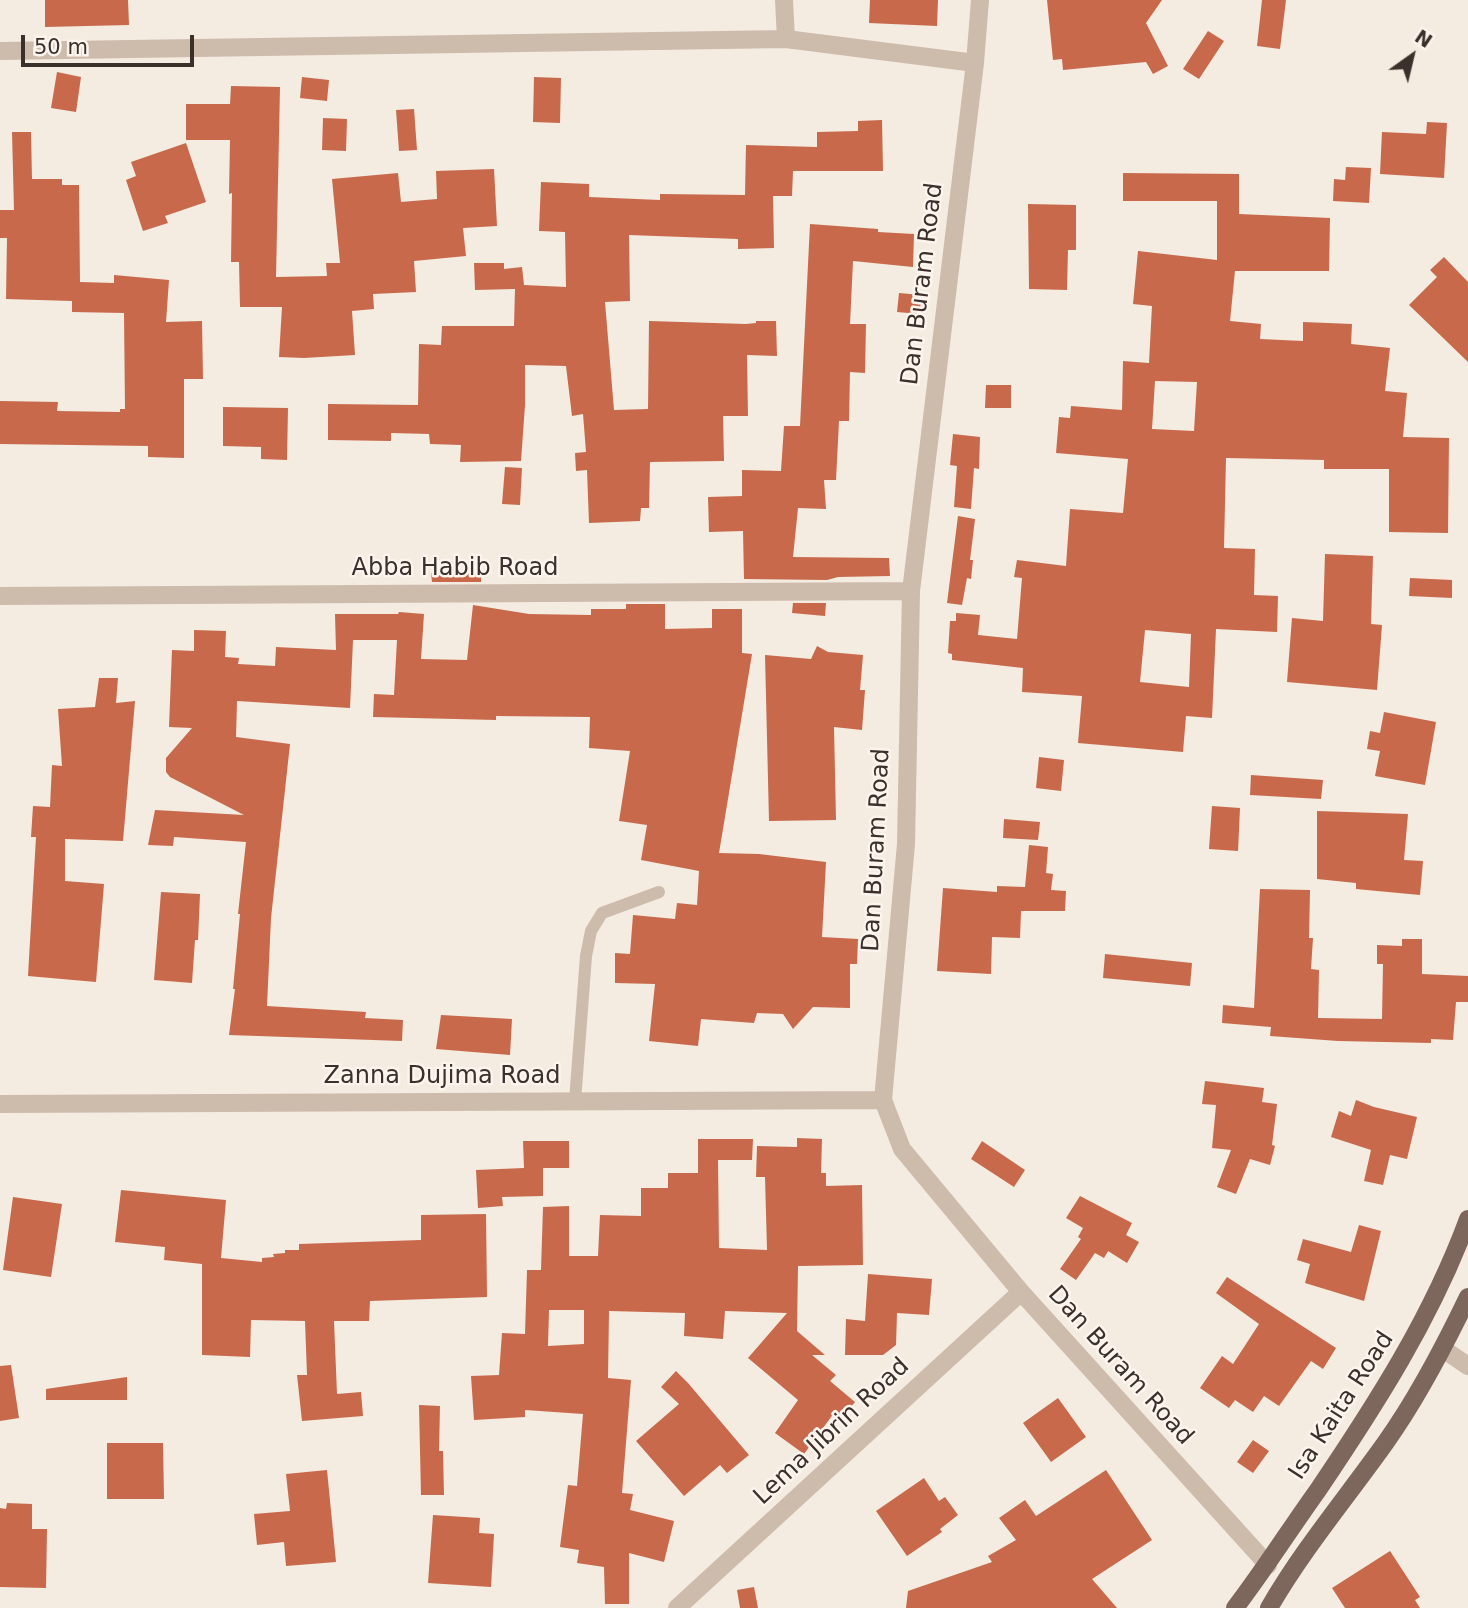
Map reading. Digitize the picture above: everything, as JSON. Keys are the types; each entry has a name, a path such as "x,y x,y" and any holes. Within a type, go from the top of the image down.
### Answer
{"main road":[{"name":"Isa Kaita Road","path":"1235,1608 1268,1564 1365,1420 1418,1331 1455,1255 1468,1219"},
{"path":"1269,1608 1287,1576 1389,1439 1443,1349 1468,1297"}],"street":[{"path":"784,0 786,39"},
{"name":"Dan Buram Road","path":"980,0 975,63 911,591 906,844 883,1100 902,1149 1021,1292 1268,1564"},
{"path":"0,51 786,39 975,63"},
{"name":"Abba Habib Road","path":"0,596 911,591"},
{"name":"Zanna Dujima Road","path":"0,1104 883,1100"},
{"name":"Lema Jibrin Road","path":"677,1608 1021,1292"},
{"path":"1443,1349 1468,1366"}],"lane":[{"path":"575,1101 586,956 591,931 602,913 659,892"}],"building":[{"path":"45,0 128,0 129,25 45,27"},
{"path":"870,0 938,0 937,26 869,23"},
{"path":"1047,0 1162,0 1146,23 1168,66 1153,74 1146,62 1063,70 1062,59 1053,60"},
{"path":"1262,0 1286,0 1280,49 1257,46"},
{"path":"1208,31 1224,41 1199,79 1183,69"},
{"path":"57,72 81,77 76,112 51,108"},
{"path":"302,77 329,80 327,101 300,98"},
{"path":"534,77 561,78 560,123 533,122"},
{"path":"231,86 280,87 276,277 327,276 326,263 340,263 332,179 398,173 401,202 437,199 436,171 494,169 497,226 463,228 466,256 414,261 416,292 373,294 374,309 352,311 355,355 279,357 282,307 240,307 239,262 231,262 230,140 186,140 186,104 230,104"},
{"path":"414,109 417,150 399,151 396,110"},
{"path":"323,118 347,119 346,151 322,150"},
{"path":"882,120 883,171 793,171 792,196 773,196 774,248 738,249 738,239 629,235 630,301 605,302 614,410 648,409 649,321 746,324 776,321 777,356 747,355 748,416 723,416 724,461 650,462 649,508 641,508 640,521 589,523 587,470 576,471 575,453 586,452 583,414 572,416 566,366 525,365 521,461 460,462 461,445 430,444 429,434 391,433 391,441 328,440 328,404 418,405 419,344 441,345 442,326 514,326 515,289 475,290 474,263 504,263 504,269 522,267 524,285 566,287 565,232 539,231 541,182 589,184 589,197 660,200 660,194 745,195 746,145 817,147 817,132 858,131 858,121"},
{"path":"1427,122 1447,123 1444,178 1380,174 1382,132 1426,134"},
{"path":"12,132 31,132 32,179 62,179 62,185 79,185 80,282 114,283 114,275 169,280 166,322 202,321 203,379 184,379 184,458 148,457 148,446 0,444 0,401 58,402 57,411 120,412 120,409 125,409 124,313 72,312 72,301 6,299 7,238 0,238 0,210 14,210"},
{"path":"186,143 206,202 165,216 168,223 143,231 126,180 136,176 131,162"},
{"path":"1346,167 1371,168 1369,203 1333,201 1334,179 1345,180"},
{"path":"1123,173 1239,174 1239,214 1330,218 1329,271 1235,271 1230,321 1261,324 1260,339 1303,341 1303,322 1352,324 1351,344 1390,348 1385,391 1407,393 1403,437 1449,438 1448,533 1389,532 1389,469 1324,469 1324,460 1226,458 1224,548 1255,549 1254,595 1278,596 1277,632 1216,629 1212,718 1186,716 1183,752 1078,743 1082,696 1022,692 1023,668 952,660 952,654 948,653 950,621 956,621 956,613 980,615 978,635 1017,639 1022,578 1014,577 1017,560 1066,566 1070,509 1123,513 1128,459 1056,453 1059,417 1070,418 1071,406 1122,410 1123,361 1149,363 1152,306 1133,304 1138,251 1217,260 1217,201 1123,201","holes":["1155,381 1197,382 1194,431 1152,429","1145,630 1191,634 1189,687 1140,682"]},
{"path":"1028,204 1076,205 1076,250 1068,250 1067,290 1029,289"},
{"path":"810,224 914,234 913,267 853,261 850,324 866,324 865,373 850,372 849,421 839,421 836,480 824,480 826,509 798,508 793,557 889,558 890,576 838,577 827,580 744,579 743,531 709,532 708,497 742,496 742,470 781,471 784,426 800,426"},
{"path":"1444,257 1468,282 1468,362 1409,305 1437,277 1430,270"},
{"path":"899,293 921,295 920,314 897,312"},
{"path":"986,385 1011,385 1011,408 985,408"},
{"path":"223,407 288,408 287,460 261,459 261,447 223,446"},
{"path":"953,434 980,437 979,469 974,468 971,509 954,507 957,466 950,465"},
{"path":"505,467 522,468 520,505 502,504"},
{"path":"958,516 975,519 970,560 973,560 971,579 967,578 962,605 947,603"},
{"path":"1325,554 1373,556 1371,624 1382,625 1377,690 1287,682 1292,618 1323,621"},
{"path":"431,573 481,573 481,582 432,582"},
{"path":"1410,578 1452,580 1452,598 1409,596"},
{"path":"793,603 826,603 825,616 792,613"},
{"path":"626,604 665,604 665,629 712,628 712,609 742,609 742,653 752,654 719,853 759,854 826,862 822,937 858,939 857,964 850,964 850,1008 813,1007 793,1029 783,1014 757,1013 754,1023 701,1019 698,1046 649,1041 655,984 615,983 615,953 630,954 633,915 675,919 677,903 697,905 699,871 641,860 647,825 619,821 630,751 589,748 590,717 496,716 496,720 373,717 374,694 394,695 397,640 353,640 350,708 237,701 236,737 290,744 271,918 267,1006 366,1012 365,1018 403,1020 402,1041 229,1035 246,842 174,837 173,846 148,845 155,810 244,815 170,777 166,772 166,758 192,728 169,727 172,650 194,651 194,630 226,631 225,657 239,658 238,664 275,666 276,647 336,650 335,614 399,612 424,614 421,659 467,660 473,605 529,614 591,615 591,609 626,609"},
{"path":"817,646 828,652 863,655 860,690 865,690 862,730 834,727 836,820 769,821 765,655 811,659"},
{"path":"99,678 118,678 116,703 135,701 123,841 65,839 65,881 104,884 96,982 28,976 36,837 31,837 33,806 50,807 52,765 62,766 58,709 95,707"},
{"path":"1384,712 1436,722 1425,785 1375,776 1380,751 1367,749 1370,731 1380,733"},
{"path":"1039,757 1064,760 1061,791 1036,788"},
{"path":"1251,775 1323,780 1321,799 1250,795"},
{"path":"1212,806 1240,808 1238,851 1209,849"},
{"path":"1317,811 1408,814 1404,860 1423,861 1420,895 1356,889 1356,883 1317,879"},
{"path":"1004,819 1040,822 1038,840 1003,838"},
{"path":"1029,845 1048,847 1046,873 1053,874 1051,890 1066,891 1065,911 1021,911 1020,938 992,937 991,974 937,971 943,888 997,892 997,886 1025,887"},
{"path":"1260,889 1310,890 1309,938 1313,938 1311,969 1319,970 1318,1018 1382,1019 1383,964 1377,964 1377,945 1402,946 1402,939 1422,939 1422,974 1468,976 1468,1002 1456,1002 1453,1040 1431,1039 1431,1043 1338,1041 1270,1036 1271,1027 1222,1023 1223,1005 1254,1008"},
{"path":"161,892 200,894 198,940 195,940 192,983 154,980"},
{"path":"1105,954 1192,963 1190,986 1103,978"},
{"path":"441,1015 512,1019 510,1055 436,1049"},
{"path":"1205,1081 1264,1088 1262,1102 1277,1104 1272,1145 1275,1146 1270,1165 1250,1159 1236,1194 1217,1187 1231,1150 1212,1148 1216,1105 1202,1104"},
{"path":"1356,1100 1417,1117 1407,1159 1390,1155 1383,1185 1364,1181 1371,1150 1331,1137 1339,1111 1351,1116"},
{"path":"797,1138 822,1139 821,1173 826,1173 826,1186 862,1185 863,1265 798,1266 797,1331 825,1355 812,1355 836,1375 830,1381 855,1402 841,1419 834,1413 804,1454 775,1433 798,1400 748,1358 787,1313 725,1311 723,1339 684,1336 685,1313 609,1311 608,1378 631,1380 622,1493 633,1494 630,1510 674,1521 664,1562 629,1553 629,1604 605,1604 604,1567 577,1563 579,1550 560,1547 568,1485 577,1486 583,1414 525,1410 525,1417 474,1420 471,1376 499,1375 502,1333 525,1334 527,1270 541,1270 543,1207 569,1206 569,1256 598,1256 600,1215 641,1216 641,1188 668,1188 668,1173 698,1173 698,1139 753,1139 752,1160 718,1160 719,1248 767,1250 765,1177 756,1177 757,1146 797,1147","holes":["549,1310 584,1310 584,1344 548,1346"]},
{"path":"523,1141 569,1141 569,1168 543,1168 543,1196 502,1197 503,1206 478,1208 476,1170 524,1168"},
{"path":"982,1141 1025,1170 1014,1187 971,1159"},
{"path":"121,1190 226,1200 221,1258 262,1262 262,1258 274,1257 273,1254 285,1253 285,1250 299,1250 299,1244 421,1240 421,1215 486,1214 487,1297 370,1301 369,1321 334,1321 337,1394 361,1392 363,1416 302,1421 297,1375 307,1375 305,1321 251,1320 250,1357 202,1355 202,1264 164,1260 165,1247 115,1242"},
{"path":"1080,1196 1132,1223 1126,1235 1139,1242 1127,1263 1108,1251 1104,1258 1095,1253 1076,1280 1060,1269 1081,1239 1078,1237 1083,1228 1066,1218"},
{"path":"13,1197 62,1204 51,1277 3,1270"},
{"path":"1359,1225 1381,1231 1364,1301 1305,1283 1310,1264 1297,1260 1303,1239 1351,1252"},
{"path":"868,1274 932,1279 929,1315 897,1313 896,1345 883,1355 845,1355 846,1319 865,1321"},
{"path":"1227,1277 1336,1348 1323,1369 1311,1361 1279,1406 1264,1396 1253,1412 1235,1400 1229,1408 1200,1388 1222,1356 1233,1364 1259,1324 1216,1293"},
{"path":"11,1365 19,1418 0,1421 0,1366"},
{"path":"676,1371 749,1455 727,1473 720,1465 684,1496 636,1441 679,1404 661,1387"},
{"path":"127,1377 127,1400 46,1400 46,1389"},
{"path":"1058,1398 1086,1437 1051,1462 1023,1423"},
{"path":"419,1405 440,1406 439,1451 443,1451 444,1495 421,1495"},
{"path":"1253,1440 1269,1451 1253,1473 1237,1462"},
{"path":"107,1443 163,1443 164,1499 107,1499"},
{"path":"327,1470 336,1562 286,1566 284,1542 257,1545 254,1514 290,1511 286,1474"},
{"path":"1106,1470 1152,1540 1092,1579 1117,1608 906,1608 908,1591 992,1562 988,1556 1016,1540 999,1518 1025,1500 1036,1516"},
{"path":"924,1478 939,1501 945,1497 958,1515 940,1529 942,1532 907,1556 876,1511"},
{"path":"7,1503 32,1504 32,1529 47,1529 46,1588 0,1587 0,1508 6,1509"},
{"path":"433,1515 480,1518 479,1533 494,1534 491,1587 428,1583"},
{"path":"1390,1551 1420,1597 1415,1600 1420,1608 1345,1608 1332,1588"},
{"path":"754,1587 758,1608 740,1608 737,1590"}]}
